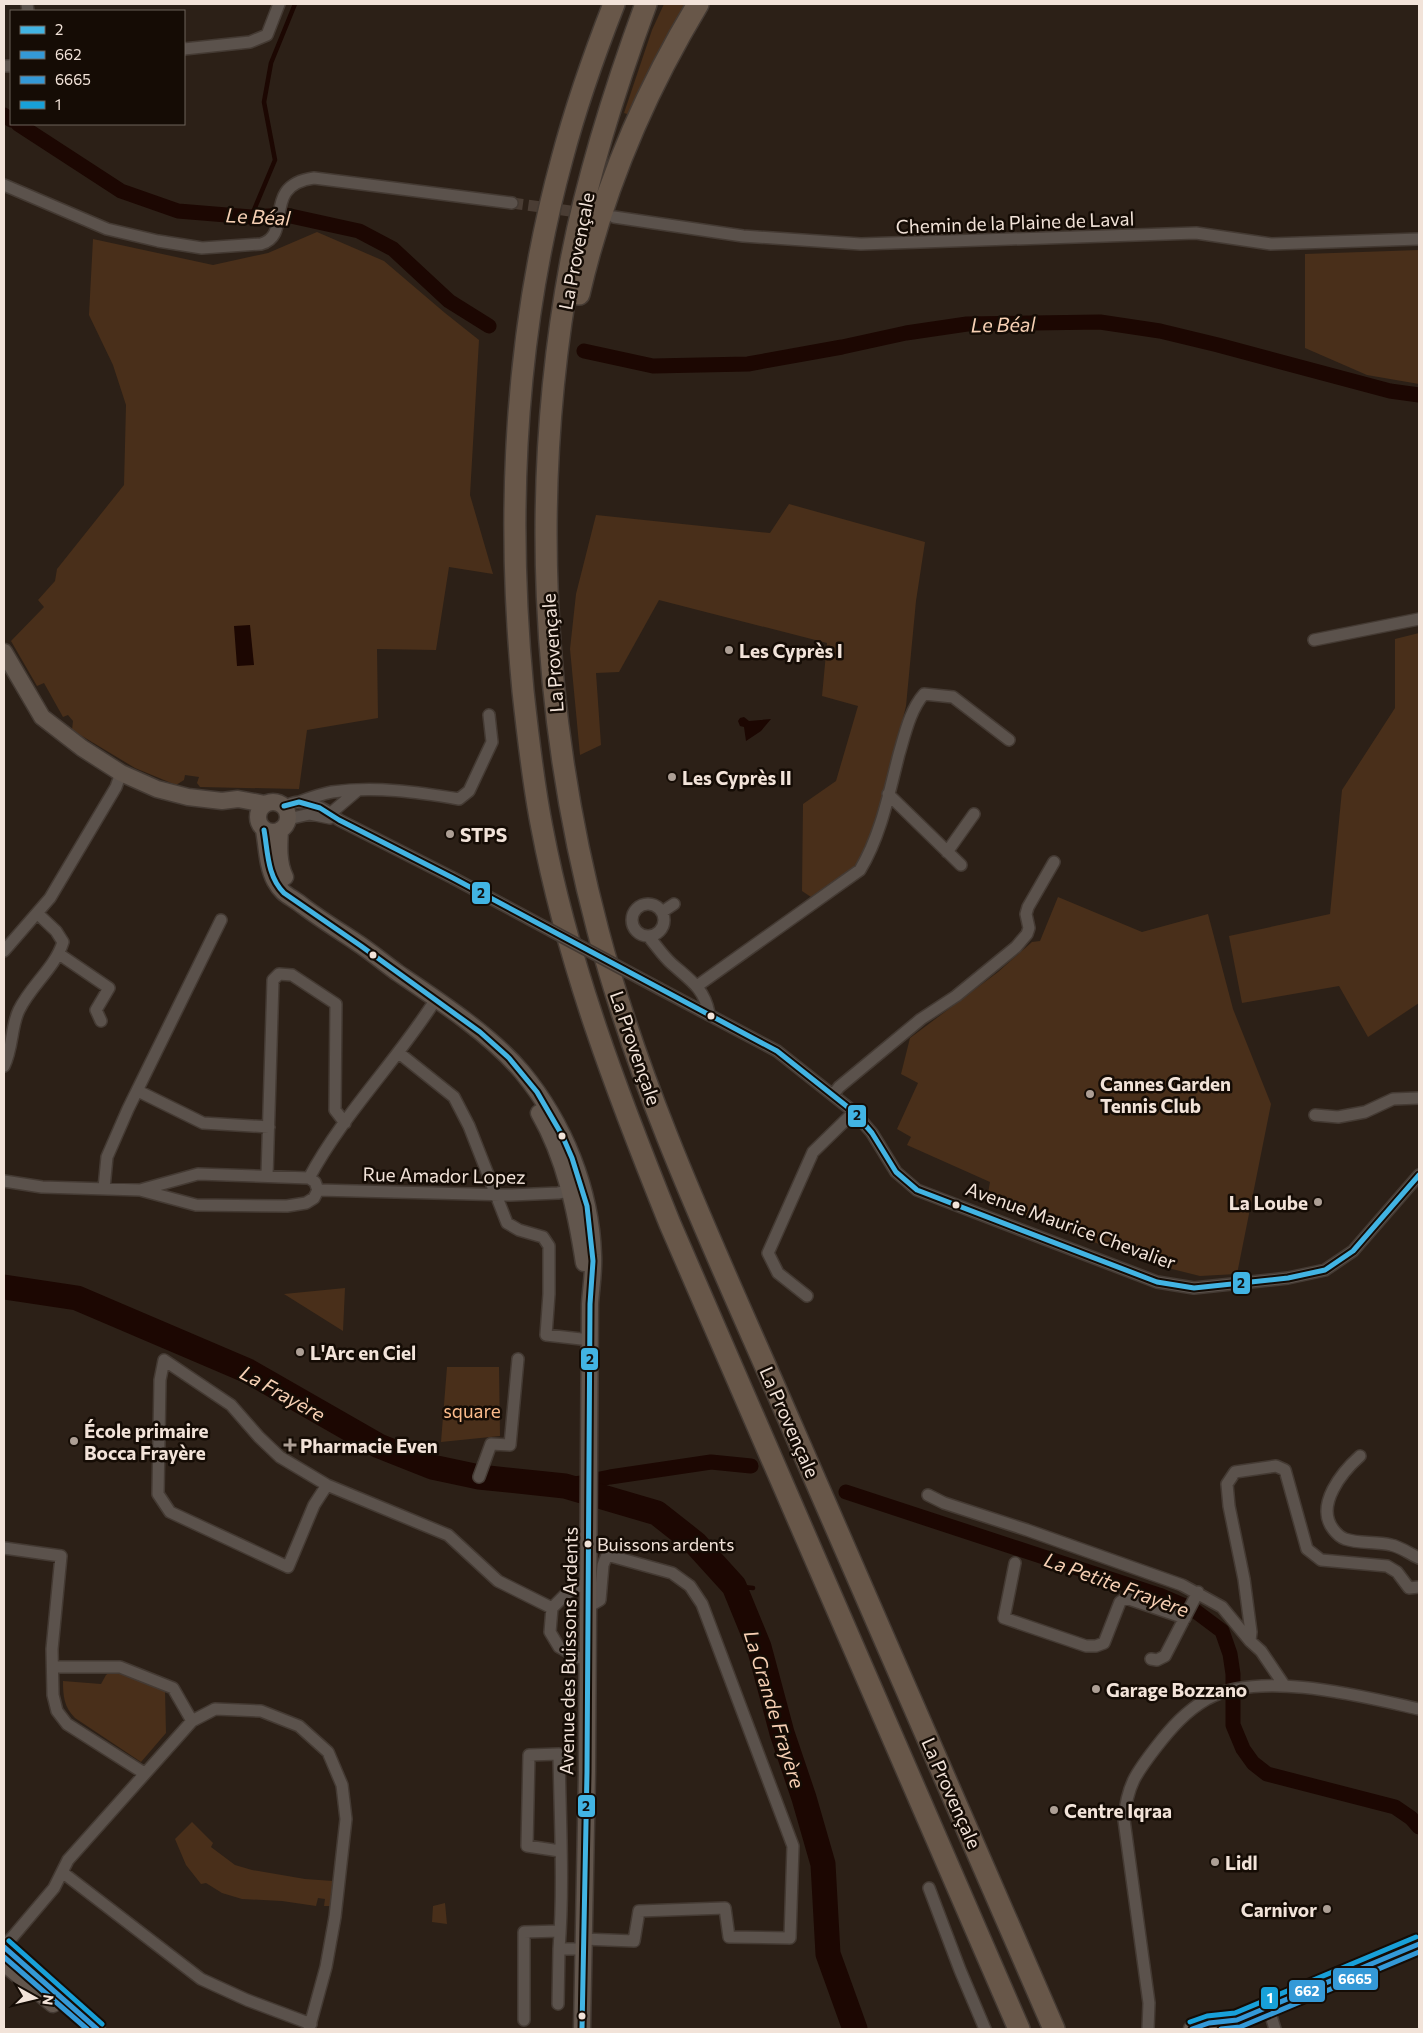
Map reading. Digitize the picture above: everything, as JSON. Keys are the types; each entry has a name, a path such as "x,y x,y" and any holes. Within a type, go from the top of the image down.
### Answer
{"highway":[{"name":"La Provençale","path":"612,4 564,152 544,235 531,309 521,395 516,470 516,572 519,650 528,743 542,828 566,930 595,1027 635,1139 704,1304 1020,2029"},
{"name":"La Provençale","path":"646,4 605,124 590,177 571,263 552,393 548,456 546,554 548,620 554,687 572,825 598,933 634,1048 660,1119 1054,2029"},
{"path":"552,393 594,234 619,161 655,81 698,4"}],"street":[{"path":"185,49 250,42 267,35 280,4"},
{"path":"4,185 107,230 202,248 269,242 274,238 284,196 290,186 301,180 314,178 512,203"},
{"name":"Chemin de la Plaine de Laval","path":"614,217 744,236 862,244 1196,233 1271,244 1419,239"},
{"path":"1314,640 1419,619"},
{"name":"Avenue Maurice Chevalier","path":"4,652 42,717 82,748 121,773 157,790 188,797 222,801 238,799 277,815 335,816"},
{"path":"697,986 860,870 871,852 903,740 916,702 924,694 953,697 1009,740"},
{"name":"Avenue Maurice Chevalier","path":"277,815 331,792 407,790 459,799 470,791 492,742 489,715"},
{"path":"4,951 50,898 76,858 116,787 121,773"},
{"path":"335,816 358,790"},
{"path":"888,794 961,865"},
{"name":"Avenue Maurice Chevalier","path":"277,815 310,814 335,816 777,1051 854,1112 872,1134 896,1172 917,1190 1157,1282 1194,1288 1288,1278 1325,1270 1353,1251 1419,1175"},
{"path":"947,852 974,814"},
{"name":"Avenue des Buissons Ardents","path":"277,815 268,856 274,880 285,895 302,904 311,913 358,943 436,999 492,1043 521,1071 556,1121 569,1147 576,1189 590,1227 593,1256 590,1304 588,1660 582,2029"},
{"path":"833,1095 921,1019 956,996 1016,947 1027,934 1029,928 1026,914 1028,907 1054,862"},
{"path":"641,892 643,904"},
{"path":"648,936 662,928 664,917 662,912 652,904 643,904 638,906 632,915 632,925 639,933 648,936 670,962 697,986 706,1002 709,1014"},
{"path":"662,912 674,904"},
{"path":"4,1066 18,1011 30,991 59,954 63,942 56,931 38,914"},
{"path":"104,1188 107,1158 221,920"},
{"path":"59,954 109,988 96,1010 101,1022"},
{"path":"268,1176 273,980 279,974 292,975 336,1004 335,1110 345,1123"},
{"path":"309,1178 317,1162 420,1025 436,999"},
{"path":"399,1053 454,1097 507,1223 519,1230 543,1237 549,1246 549,1294 546,1335 590,1340"},
{"path":"138,1092 203,1123 269,1127"},
{"path":"1315,1115 1338,1118 1365,1112 1393,1099 1419,1098"},
{"path":"807,1296 778,1273 768,1253 813,1152 854,1112"},
{"path":"4,1181 42,1187 140,1190 196,1205 287,1206 306,1203 314,1198 318,1190 315,1182 309,1178 198,1174 140,1190"},
{"name":"Rue Amador Lopez","path":"318,1190 496,1194 558,1193 576,1189"},
{"path":"479,1477 491,1444 510,1445 518,1359"},
{"path":"327,1485 314,1505 288,1568 170,1512 158,1494 160,1380 164,1360 230,1404 259,1437 280,1457 327,1485 448,1535 498,1581 552,1608"},
{"path":"1360,1456 1351,1464 1329,1496 1326,1508 1328,1523 1344,1539 1392,1545 1419,1558"},
{"path":"1250,1641 1251,1632 1244,1579 1229,1506 1227,1484 1235,1472 1276,1466 1285,1470 1307,1549 1321,1560 1387,1566 1397,1572 1409,1588 1419,1587"},
{"path":"928,1496 1182,1585 1195,1597 1222,1607 1250,1641 1261,1651 1284,1685"},
{"path":"4,1548 61,1556 52,1649 53,1695 56,1711 67,1724 144,1773"},
{"path":"559,1949 583,1944 634,1941 639,1911 726,1908 729,1937 790,1938 792,1846 702,1604 690,1586 672,1573 607,1555 603,1565 600,1600 588,1607"},
{"path":"1015,1563 1004,1618 1086,1646 1096,1646 1104,1643 1120,1602 1126,1598 1185,1617"},
{"path":"588,1583 566,1594 552,1608 550,1632 559,1648 588,1660"},
{"path":"1151,1659 1157,1660 1165,1656 1195,1597"},
{"path":"52,1667 120,1667 129,1670 173,1688 192,1721"},
{"path":"1148,2029 1149,2003 1124,1820 1125,1803 1128,1790 1136,1773 1176,1722 1206,1699 1249,1686 1284,1685 1367,1697 1419,1709"},
{"path":"62,1872 202,1979 310,2027 326,1966 335,1917 346,1819 342,1786 328,1752 299,1726 261,1711 215,1709 192,1721 68,1860 62,1872 54,1888 4,1947 83,2015 95,2028"},
{"path":"558,2004 560,1931 560,1851 559,1754 529,1755 527,1846 560,1851"},
{"path":"930,1888 960,1970 985,2029"},
{"path":"524,2020 524,1932 560,1931"},
{"path":"1192,2029 1209,2023 1235,2026 1268,2006 1419,1944"},
{"path":"4,1963 80,2026 95,2028"},
{"path":"1268,2006 1275,2029"}],"green space":[{"path":"664,4 692,4 630,115 624,113 652,30"},
{"path":"317,232 384,261 479,340 470,495 493,574 449,567 436,650 377,649 378,718 307,730 299,789 200,787 197,783 199,777 185,775 184,780 176,785 135,768 72,730 73,721 68,715 63,717 44,683 37,686 11,641 44,607 38,600 55,581 57,569 124,485 126,405 113,365 89,315 93,239 213,265 268,253"},
{"path":"1419,250 1419,384 1367,375 1305,348 1305,254"},
{"path":"789,504 925,542 916,601 906,706 877,824 858,864 811,897 802,891 803,804 836,781 858,706 822,696 827,643 659,600 619,672 596,673 601,745 580,755 570,649 576,594 596,515 770,533"},
{"path":"1419,633 1419,1003 1368,1037 1339,986 1242,1003 1229,936 1330,914 1342,790 1395,708 1395,639"},
{"name":"Cannes Garden Tennis Club","path":"1058,897 1142,932 1208,914 1233,1009 1271,1104 1237,1274 1200,1276 1168,1268 1125,1254 992,1203 987,1199 990,1182 907,1145 911,1137 897,1129 918,1083 901,1074 910,1038 998,972 1032,942 1040,941"},
{"path":"345,1288 343,1331 284,1294"},
{"name":"square","path":"447,1367 499,1367 500,1436 441,1442"},
{"path":"110,1672 116,1672 165,1690 166,1733 141,1762 75,1718 66,1705 63,1681 101,1684"},
{"path":"192,1822 213,1843 211,1847 235,1865 252,1870 305,1879 333,1881 330,1906 324,1906 325,1899 318,1898 316,1906 282,1901 242,1899 222,1893 206,1883 201,1884 186,1865 175,1839"},
{"path":"445,1903 447,1924 432,1922 433,1906"}],"shaded area":[{"path":"250,625 254,665 237,666 234,626"},
{"path":"744,717 749,721 771,719 761,731 746,741 744,727 740,726 738,721"}],"waterway":[{"path":"251,217 275,160 264,102 271,63 295,4"},
{"name":"Le Béal","path":"4,115 10,119"},
{"name":"Le Béal","path":"20,125 121,191 178,211 251,217 286,215 359,231 393,249 449,301 489,326"},
{"name":"Le Béal","path":"584,351 653,366 748,364 906,333 967,324 1100,322 1160,331 1390,391 1419,395"},
{"name":"La Grande Frayère","path":"4,1287 77,1298 248,1371 379,1446 432,1467 479,1477 565,1486 657,1513 695,1543 734,1586 759,1647 782,1733 804,1798 823,1864 828,1954 855,2029"},
{"name":"La Petite Frayère","path":"565,1486 610,1477 711,1462 751,1466"},
{"name":"La Petite Frayère","path":"846,1492 1159,1595 1194,1610 1222,1631 1230,1654 1233,1674 1233,1725 1243,1749 1253,1763 1267,1774 1395,1807 1411,1818 1419,1827"},
{"path":"734,1586 753,1588"}],"tunnel":[{"path":"512,203 585,213"}],"transit line":[{"name":"2","path":"284,806 299,802 320,808 339,820 453,878 777,1051 854,1112 872,1133 896,1172 917,1190 1157,1282 1194,1288 1288,1278 1325,1270 1353,1251 1419,1175"},
{"name":"2","path":"264,830 271,871 278,886 284,893 480,1032 509,1058 537,1092 562,1135 572,1158 587,1206 593,1261 590,1304 587,1772 582,2029"},
{"name":"1","path":"1190,2022 1207,2016 1235,2013 1416,1937"},
{"name":"1","path":"9,1941 102,2024"},
{"name":"662","path":"1192,2029 1209,2023 1237,2020 1419,1944"},
{"name":"662","path":"4,1947 97,2029"},
{"name":"6665","path":"1221,2029 1240,2027 1419,1952"},
{"name":"6665","path":"4,1957 87,2029"}],"place":[{"name":"Les Cyprès I","path":"729,650"},
{"name":"Les Cyprès II","path":"672,777"},
{"name":"STPS","path":"450,834"},
{"name":"Cannes Garden Tennis Club","path":"1090,1094"},
{"name":"La Loube","path":"1318,1202"},
{"name":"L'Arc en Ciel","path":"300,1352"},
{"name":"École primaire Bocca Frayère","path":"74,1441"},
{"name":"Pharmacie Even","path":"290,1445"},
{"name":"Buissons ardents","path":"588,1544"},
{"name":"Garage Bozzano","path":"1096,1689"},
{"name":"Centre Iqraa","path":"1054,1810"},
{"name":"Lidl","path":"1215,1862"},
{"name":"Carnivor","path":"1327,1909"}],"water label":[{"name":"La Frayère","path":"283,1393"}]}
